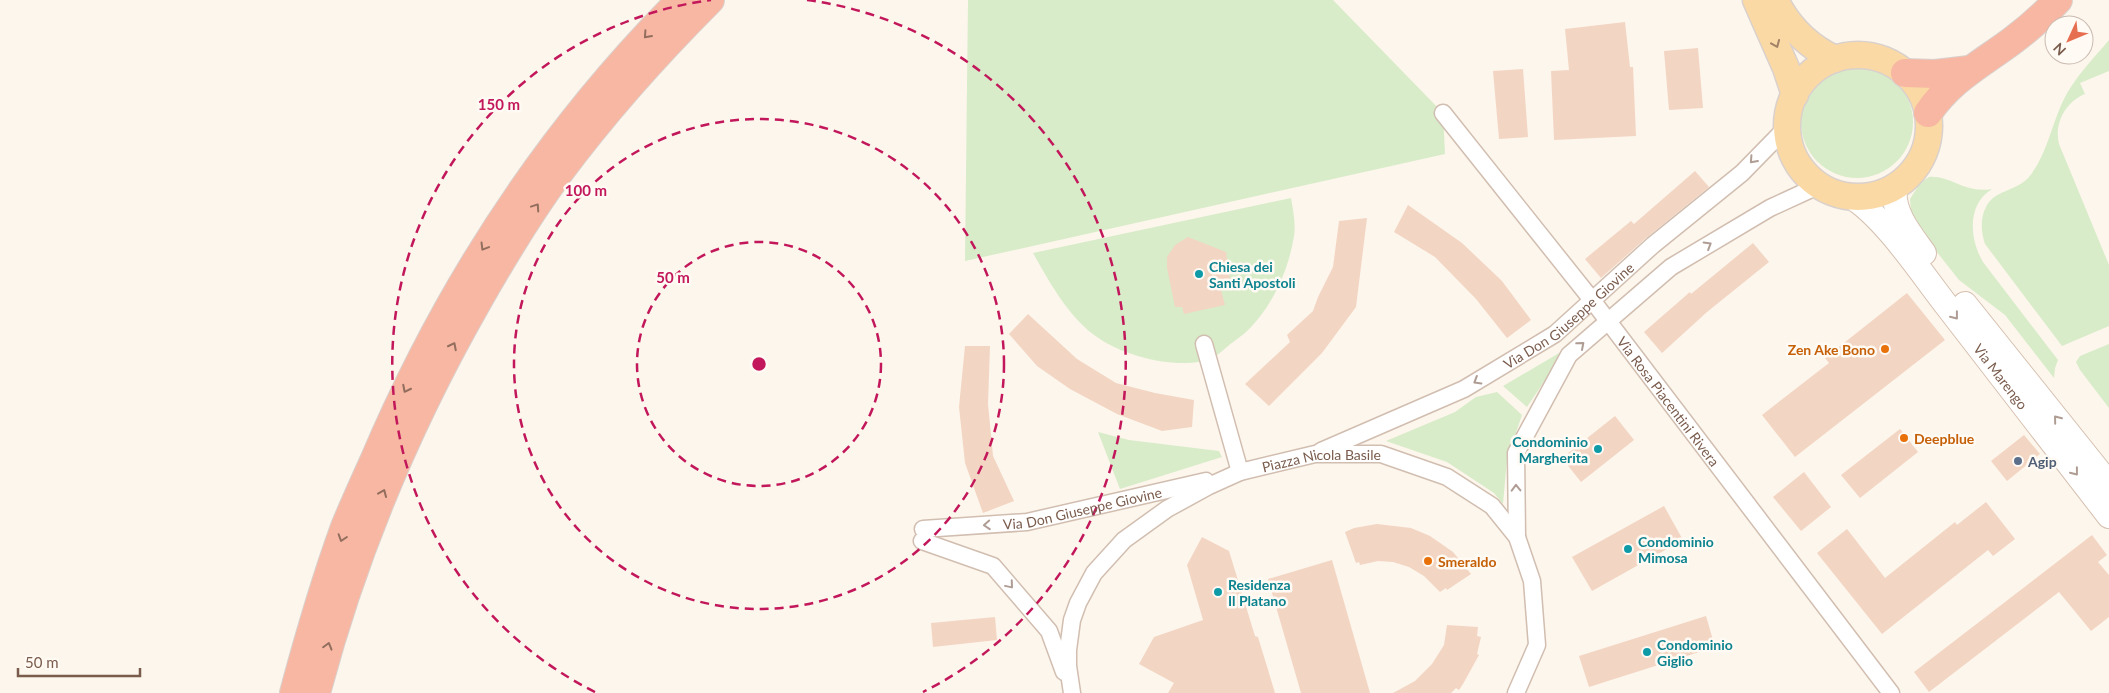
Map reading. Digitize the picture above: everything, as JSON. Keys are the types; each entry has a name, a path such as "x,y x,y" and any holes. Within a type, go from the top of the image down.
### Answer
{"highway":[{"path":"294,693 310,635 346,526 392,419 436,330 486,243 540,164 601,86 681,0"},
{"path":"316,693 330,641 367,533 411,427 456,340 504,254 558,175 618,99 679,31 710,0"},
{"path":"1928,114 1937,101 1968,70 2026,30 2058,0"},
{"path":"1905,73 1935,74 1968,70"}],"main road":[{"path":"1756,0 1786,68 1795,95"},
{"path":"1775,0 1797,33 1816,48 1835,59"},
{"path":"1850,56 1875,57 1892,64 1905,73 1922,94 1928,114 1929,134 1923,154 1910,174 1895,186 1874,195 1850,196 1837,193 1820,185 1799,164 1791,148 1788,126 1789,111 1795,95 1803,82 1813,72 1835,59 1850,56"},
{"path":"1895,186 1894,195 1898,209 1914,240 2109,484"},
{"name":"Via Marengo","path":"1850,196 1865,207 1892,236 2109,516"}],"street":[{"name":"Via Rosa Piacentini Rivera","path":"1443,113 1592,300 1892,693"},
{"name":"Via Don Giuseppe Giovine","path":"1315,454 1464,389 1555,334 1653,245 1742,173 1788,126"},
{"name":"Via Don Giuseppe Giovine","path":"1517,537 1516,453 1569,355 1671,267 1770,208 1820,185"},
{"path":"1204,344 1240,472"},
{"name":"Piazza Nicola Basile","path":"1070,689 1068,650 1072,620 1078,603 1094,573 1124,540 1160,513 1240,472 1315,454 1381,454 1446,477 1492,506 1517,537 1532,581 1537,645 1516,693"},
{"name":"Via Don Giuseppe Giovine","path":"1070,689 1049,631 994,566 923,535 1027,522 1111,504 1240,472"}],"green space":[{"path":"968,0 1333,0 1443,113 1445,154 965,261"},
{"path":"2109,40 2109,71 2080,83 2085,94 2072,102 2067,108 2060,122 2058,136 2059,144 2109,265 2109,326 2062,346 1985,244 1982,220 1986,207 1994,197 2024,182 2029,177 2045,150 2067,93 2087,65 2094,65 2094,57"},
{"path":"1857,66 1879,70 1897,82 1909,100 1913,122 1909,144 1897,162 1879,174 1857,178 1835,174 1817,162 1805,144 1801,122 1805,100 1817,82 1835,70"},
{"path":"1929,177 1937,177 1974,189 1992,189 1978,204 1974,213 1973,233 1975,244 1983,262 2058,360 2054,378 2005,315 1959,280 1921,232 1911,211 1910,199 1920,183"},
{"path":"1291,198 1295,231 1292,248 1284,273 1267,307 1245,332 1214,357 1200,362 1186,363 1155,360 1124,351 1100,339 1079,322 1070,311 1033,253"},
{"path":"2109,344 2109,408 2076,362 2080,356"},
{"path":"1566,349 1527,407 1503,386"},
{"path":"1497,392 1522,415 1507,459 1503,504 1494,493 1447,462 1386,441 1455,412 1476,397"},
{"path":"1098,432 1129,440 1219,451 1222,457 1120,489"}],"building":[{"path":"1625,22 1630,67 1633,67 1636,136 1554,140 1551,71 1569,70 1565,29"},
{"path":"1698,48 1703,108 1669,110 1664,51"},
{"path":"1523,69 1528,137 1499,139 1493,71"},
{"path":"1695,171 1709,187 1646,238 1601,278 1585,259 1631,221 1634,224"},
{"path":"1408,205 1462,243 1502,281 1531,320 1507,338 1476,299 1435,257 1394,232"},
{"path":"1367,218 1356,307 1322,353 1269,406 1245,384 1290,342 1287,335 1313,311 1333,267 1339,221"},
{"name":"Chiesa dei Santi Apostoli","path":"1188,237 1226,252 1230,280 1219,283 1225,305 1184,314 1182,307 1175,307 1167,268 1167,257 1175,245"},
{"path":"1753,243 1769,262 1707,312 1662,353 1644,332 1690,292 1691,294"},
{"path":"1907,293 1945,340 1795,457 1762,415 1829,363 1825,358"},
{"path":"1028,314 1077,359 1116,383 1194,400 1192,427 1162,431 1117,414 1070,389 1037,366 1009,334"},
{"path":"965,346 990,346 988,404 993,456 1014,501 983,513 965,463 959,407"},
{"name":"Condominio Margherita","path":"1615,416 1634,440 1581,482 1562,458"},
{"path":"1900,429 1918,452 1860,498 1841,475"},
{"path":"2024,435 2040,454 2007,481 1991,461"},
{"path":"1804,472 1831,507 1801,531 1773,497"},
{"path":"1986,502 2015,539 1993,556 1988,550 1882,634 1817,553 1847,529 1885,578 1955,522 1957,525"},
{"name":"Condominio Mimosa","path":"1664,506 1683,540 1592,591 1572,557"},
{"path":"1377,524 1411,528 1430,536 1453,552 1471,574 1447,590 1446,588 1440,592 1424,576 1409,567 1393,562 1378,561 1360,565 1359,562 1356,563 1345,532 1354,528"},
{"path":"2092,535 2107,555 2098,562 2109,575 2109,617 2091,631 2059,592 1929,692 1914,672"},
{"name":"Residenza Il Platano","path":"1202,537 1229,551 1275,693 1168,693 1174,683 1139,664 1154,637 1203,620 1187,565"},
{"path":"1332,560 1370,693 1301,693 1268,579"},
{"name":"Condominio Giglio","path":"1706,616 1715,647 1589,687 1579,656"},
{"path":"995,617 997,640 933,647 931,623"},
{"path":"1447,625 1478,627 1477,636 1481,637 1477,654 1479,655 1459,690 1456,688 1451,693 1393,693 1415,681 1432,664 1444,645"}],"place":[{"name":"Chiesa dei Santi Apostoli","path":"1199,274"},
{"name":"Zen Ake Bono","path":"1885,349"},
{"name":"Deepblue","path":"1904,438"},
{"name":"Condominio Margherita","path":"1598,449"},
{"name":"Agip","path":"2018,461"},
{"name":"Condominio Mimosa","path":"1628,549"},
{"name":"Smeraldo","path":"1428,561"},
{"name":"Residenza Il Platano","path":"1218,592"},
{"name":"Condominio Giglio","path":"1647,652"}]}
